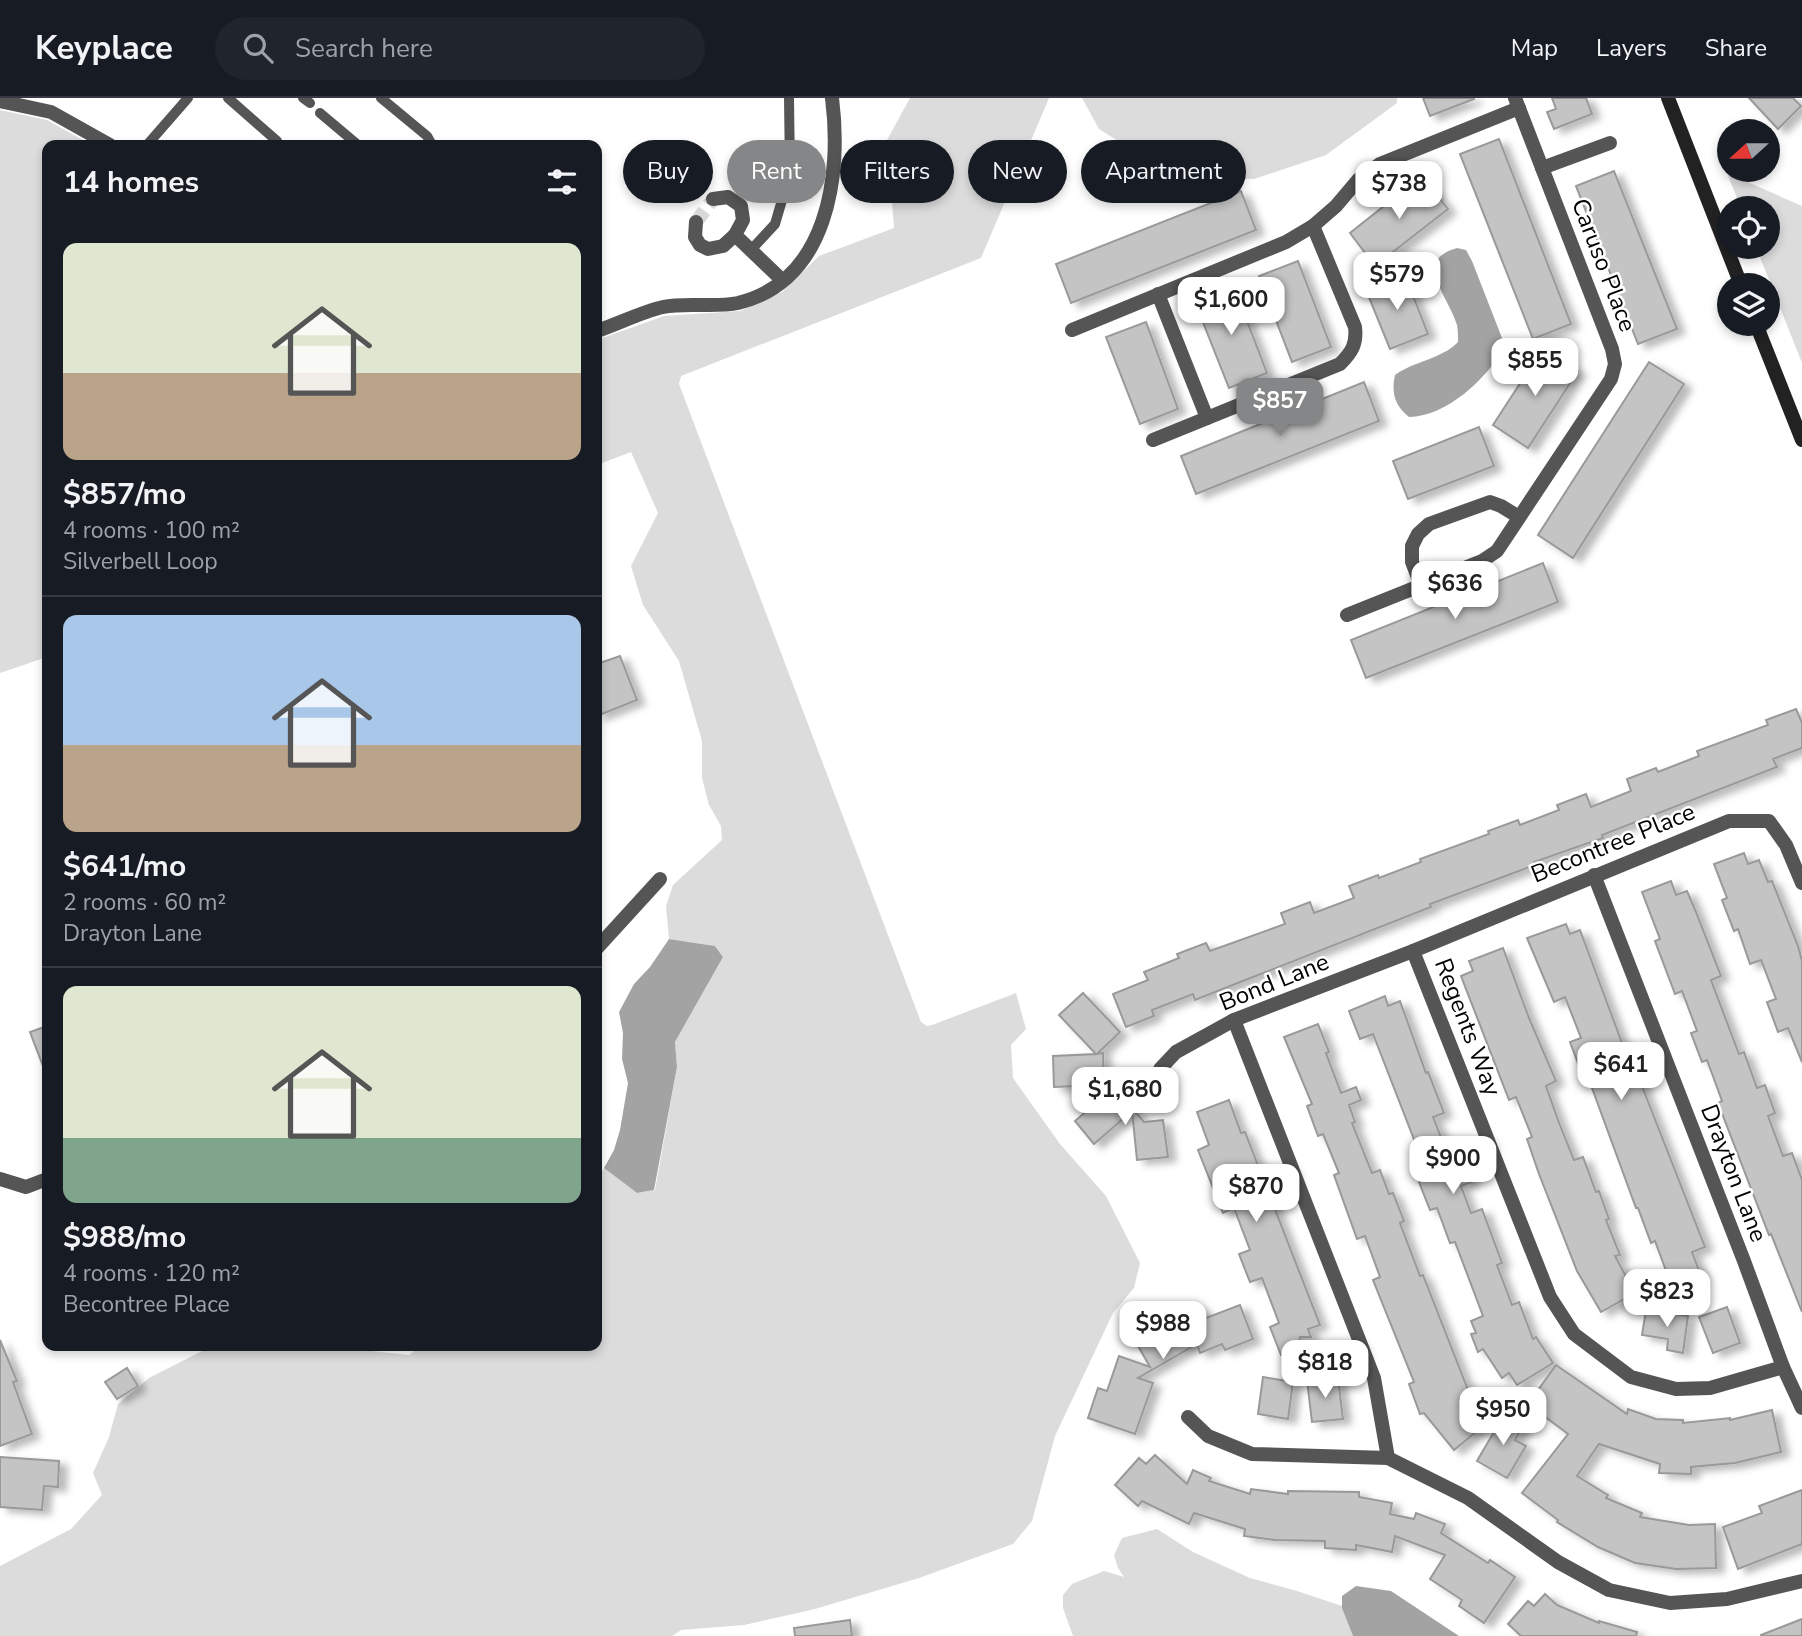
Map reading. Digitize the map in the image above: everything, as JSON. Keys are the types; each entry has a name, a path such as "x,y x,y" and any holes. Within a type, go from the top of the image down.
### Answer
{"main road":[{"path":"1668,98 1736,273"},
{"path":"1761,336 1802,440"}],"street":[{"path":"602,329 662,307 737,303 760,294 782,280 810,251 827,210 835,168 832,98"},
{"path":"0,101 51,112 101,140"},
{"path":"1072,330 1286,242 1313,226 1336,206 1358,180 1380,164 1517,103"},
{"name":"Caruso Place","path":"1347,615 1482,561 1497,551 1611,379 1615,364 1612,349 1517,103"},
{"path":"1542,168 1610,143"},
{"path":"696,222 695,237 700,245 708,249 723,246 735,235 743,220 741,206 728,197 713,199"},
{"path":"1153,440 1340,364 1350,354 1357,341 1355,327 1313,226"},
{"path":"735,235 782,280"},
{"path":"1158,294 1206,418"},
{"path":"1421,585 1412,562 1412,546 1418,534 1429,524 1490,502 1519,517"},
{"name":"Becontree Place","path":"1413,951 1729,821 1769,821 1786,845 1802,883"},
{"name":"Drayton Lane","path":"1594,875 1783,1367 1802,1408"},
{"path":"602,943 660,879"},
{"name":"Bond Lane","path":"1160,1069 1176,1052 1234,1020 1413,951"},
{"name":"Regents Way","path":"1413,951 1549,1297 1574,1334 1631,1377 1676,1389 1710,1388 1783,1367"},
{"path":"1234,1020 1374,1378 1388,1458"},
{"path":"0,1179 26,1187 42,1181"},
{"path":"1188,1417 1208,1436 1252,1454 1388,1458 1468,1498 1558,1562 1609,1590 1670,1603 1727,1599 1802,1581"}],"lane":[{"path":"151,140 188,98"},
{"path":"228,98 276,140"},
{"path":"381,98 429,140"},
{"path":"751,250 775,223 790,173 789,98"},
{"path":"320,113 352,140"}],"shaded area":[{"path":"910,98 1049,98 1031,140 968,140 968,203 1004,203 981,258 681,376 679,384 921,1022 927,1026 932,1025 1016,993 1026,1029 1011,1045 1013,1078 1060,1144 1106,1196 1140,1263 1134,1288 1113,1313 1055,1436 1032,1521 1013,1544 919,1578 815,1609 744,1625 681,1630 672,1636 0,1636 0,1566 71,1529 102,1495 93,1473 109,1437 118,1404 149,1378 202,1351 371,1351 409,1355 414,1351 602,1351 602,1172 604,1168 637,1193 655,1190 677,1067 675,1042 723,957 715,946 669,939 666,906 673,885 722,840 721,826 709,805 702,778 702,741 679,661 643,605 631,566 658,513 631,452 602,463 602,338 664,316 740,311 782,292 819,256 894,228 892,203 954,203 954,140 887,140"},
{"path":"1082,98 1397,98 1397,103 1326,155 1254,179 1246,179 1246,140 1117,140 1099,129"},
{"path":"0,110 47,120 83,140 42,140 42,659 0,673"},
{"path":"1731,182 1747,182 1779,196 1736,196"},
{"path":"1780,196 1802,206 1802,363 1780,308 1780,273 1766,273 1761,259 1780,259"},
{"path":"1457,248 1466,250 1472,261 1504,349 1487,372 1464,394 1438,410 1409,417 1395,399 1395,375 1444,352 1458,342 1457,325 1435,270 1437,261 1444,254"},
{"path":"669,939 715,946 723,957 675,1042 677,1067 654,1190 637,1193 604,1168 614,1150 620,1130 628,1083 622,1059 623,1033 619,1012 634,984 650,967"},
{"path":"1157,1529 1193,1552 1250,1578 1342,1606 1353,1636 1073,1636 1063,1608 1063,1595 1072,1584 1104,1571 1124,1577 1114,1555 1122,1538"},
{"path":"1356,1586 1391,1591 1459,1636 1353,1636 1342,1608 1342,1596"}],"building":[{"path":"1423,98 1474,98 1474,99 1430,116"},
{"path":"1552,98 1586,98 1592,114 1554,129 1547,112 1556,109"},
{"path":"1749,98 1793,98 1801,106 1780,127 1780,119 1769,119"},
{"path":"1499,139 1571,324 1533,339 1460,154"},
{"path":"1614,171 1677,329 1638,344 1576,186"},
{"path":"1422,176 1448,209 1375,266 1350,233"},
{"path":"1211,203 1246,203 1256,230 1071,303 1056,264"},
{"path":"1298,261 1331,347 1292,362 1259,276"},
{"path":"1405,275 1428,334 1390,349 1366,290"},
{"path":"1234,287 1267,373 1229,388 1195,302"},
{"path":"1146,322 1178,409 1140,424 1106,337"},
{"path":"1543,348 1578,371 1528,448 1493,425"},
{"path":"1649,362 1684,384 1573,558 1538,535"},
{"path":"1364,382 1379,421 1196,494 1181,456"},
{"path":"1479,427 1494,466 1408,499 1393,461"},
{"path":"1543,563 1558,602 1366,678 1351,640"},
{"path":"620,656 637,700 602,714 602,662"},
{"path":"1796,709 1802,723 1802,748 1773,759 1777,767 1602,835 1603,838 1534,862 1535,865 1430,904 1431,907 1195,1000 1193,994 1152,1010 1154,1016 1126,1027 1113,994 1148,980 1144,972 1179,958 1177,954 1206,943 1210,951 1285,924 1281,913 1310,902 1314,913 1354,898 1349,886 1421,862 1420,859 1489,834 1488,831 1518,820 1520,825 1559,810 1557,805 1586,794 1591,807 1631,791 1627,779 1656,768 1658,772 1699,756 1697,751 1768,725 1766,720"},
{"path":"1744,853 1748,864 1759,860 1768,882 1772,881 1798,946 1802,961 1802,1062 1788,1028 1778,1032 1767,1002 1776,999 1761,960 1750,964 1738,929 1734,931 1722,900 1727,898 1714,864"},
{"path":"1671,881 1676,895 1687,891 1721,976 1711,980 1739,1054 1744,1052 1757,1088 1765,1085 1775,1113 1768,1116 1783,1156 1792,1153 1802,1180 1802,1312 1718,1103 1722,1101 1707,1060 1702,1062 1691,1033 1697,1031 1682,991 1675,994 1655,941 1660,939 1642,892"},
{"path":"1566,924 1570,934 1580,930 1628,1059 1631,1058 1705,1247 1692,1252 1701,1276 1672,1287 1655,1241 1651,1243 1636,1208 1585,1069 1581,1071 1570,1042 1581,1038 1565,997 1554,1002 1527,938"},
{"path":"1503,948 1556,1081 1546,1086 1558,1120 1574,1160 1583,1157 1596,1192 1599,1191 1609,1219 1606,1220 1620,1255 1615,1256 1635,1293 1601,1312 1577,1271 1527,1139 1532,1137 1516,1097 1509,1100 1461,976 1473,971 1469,961"},
{"path":"1083,993 1120,1032 1097,1054 1103,1053 1104,1085 1054,1087 1053,1056 1096,1054 1059,1015"},
{"path":"1385,996 1388,1006 1400,1001 1426,1073 1428,1072 1444,1113 1433,1117 1445,1147 1456,1143 1465,1164 1472,1182 1461,1186 1471,1213 1482,1209 1502,1263 1497,1265 1512,1305 1519,1302 1533,1339 1536,1337 1553,1363 1517,1385 1509,1373 1502,1378 1483,1349 1478,1352 1471,1334 1476,1333 1471,1321 1483,1316 1455,1242 1450,1243 1437,1208 1430,1210 1419,1182 1429,1178 1373,1034 1360,1039 1349,1011"},
{"path":"1318,1024 1341,1093 1356,1087 1361,1100 1349,1105 1355,1122 1352,1123 1372,1173 1380,1170 1389,1194 1393,1193 1404,1221 1400,1223 1420,1276 1423,1275 1470,1395 1460,1399 1482,1427 1454,1450 1424,1413 1420,1414 1409,1384 1414,1382 1373,1280 1380,1277 1365,1236 1357,1239 1334,1175 1339,1173 1323,1134 1318,1136 1307,1106 1312,1104 1284,1037"},
{"path":"42,1028 42,1064 30,1032"},
{"path":"1119,1093 1144,1122 1163,1120 1168,1157 1137,1160 1132,1111 1094,1144 1075,1121 1105,1095 1105,1105"},
{"path":"1229,1100 1241,1133 1245,1132 1320,1325 1308,1329 1311,1337 1300,1337 1298,1349 1281,1355 1270,1327 1279,1323 1262,1278 1250,1282 1239,1254 1250,1250 1234,1208 1223,1213 1198,1150 1209,1145 1197,1112"},
{"path":"1240,1305 1253,1339 1225,1350 1222,1344 1200,1353 1197,1344 1138,1378 1153,1383 1135,1434 1088,1418 1098,1388 1107,1391 1119,1356 1150,1367 1133,1337 1160,1321 1161,1323 1202,1308 1206,1318"},
{"path":"1727,1307 1740,1343 1713,1353 1699,1317"},
{"path":"1646,1310 1688,1316 1683,1353 1667,1350 1668,1339 1642,1335"},
{"path":"0,1340 17,1381 13,1382 32,1434 0,1446"},
{"path":"1556,1365 1627,1414 1628,1409 1656,1419 1683,1420 1683,1423 1730,1420 1772,1410 1781,1452 1735,1463 1691,1467 1691,1474 1659,1473 1660,1464 1599,1444 1577,1476 1608,1495 1606,1498 1642,1513 1640,1517 1689,1525 1715,1524 1716,1568 1676,1569 1635,1563 1598,1547 1557,1522 1558,1520 1522,1493 1568,1434 1528,1404"},
{"path":"127,1368 138,1386 117,1399 105,1382"},
{"path":"1263,1377 1293,1382 1288,1419 1258,1414"},
{"path":"1338,1378 1343,1419 1312,1422 1307,1381"},
{"path":"1505,1413 1524,1424 1515,1440 1526,1446 1507,1478 1477,1461"},
{"path":"1155,1455 1187,1484 1193,1470 1211,1478 1209,1481 1250,1494 1251,1489 1288,1494 1288,1491 1359,1492 1359,1497 1392,1503 1390,1514 1414,1519 1416,1513 1445,1524 1441,1533 1515,1577 1484,1623 1459,1606 1462,1600 1430,1579 1445,1555 1395,1536 1392,1552 1356,1545 1356,1550 1325,1548 1325,1541 1244,1536 1245,1529 1194,1513 1189,1524 1142,1501 1138,1506 1115,1485 1139,1458 1146,1464"},
{"path":"0,1457 59,1461 58,1487 44,1486 42,1510 0,1507"},
{"path":"1802,1490 1802,1544 1738,1569 1723,1527 1762,1513 1759,1506"},
{"path":"1545,1594 1557,1605 1599,1623 1637,1632 1636,1636 1521,1636 1508,1624 1528,1601 1534,1606"},
{"path":"1802,1619 1802,1636 1761,1636 1761,1635"},
{"path":"850,1620 852,1636 795,1636 794,1628"}],"tunnel":[{"path":"696,222 710,203"}]}
